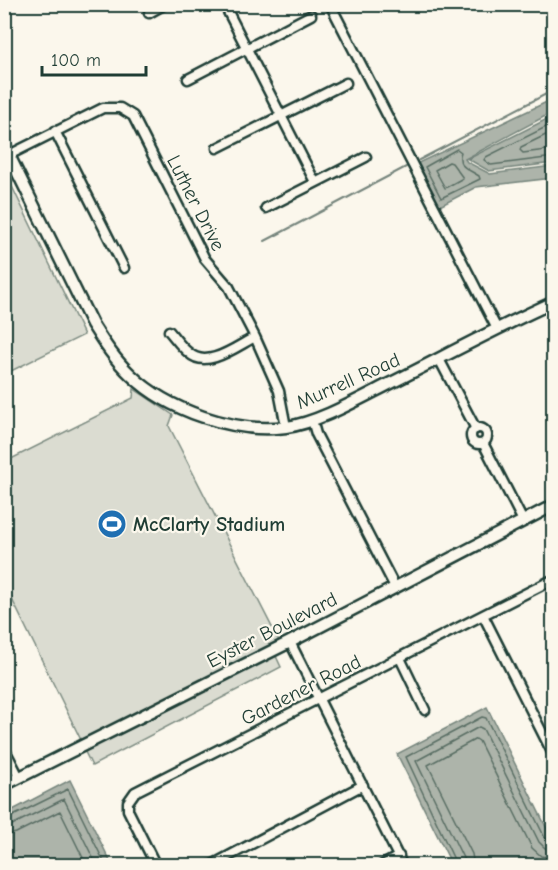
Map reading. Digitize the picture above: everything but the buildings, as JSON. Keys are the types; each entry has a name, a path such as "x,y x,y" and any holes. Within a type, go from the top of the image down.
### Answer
{"street":[{"path":"149,13 165,4"},
{"path":"224,4 315,183"},
{"path":"330,4 497,329"},
{"path":"188,79 311,15"},
{"path":"218,148 346,83"},
{"name":"Luther Drive","path":"7,150 55,131 103,108 120,108 133,116 205,259 229,287 255,337 279,391 286,427"},
{"path":"55,131 124,268"},
{"name":"Murrell Road","path":"7,150 92,324 109,351 131,375 158,395 187,411 208,418 249,428 286,427 312,420 554,302"},
{"path":"266,208 366,157"},
{"path":"169,332 190,355 201,359 214,358 255,337"},
{"path":"439,358 476,429 482,428 486,432 487,439 483,443 523,520"},
{"path":"312,420 316,434 394,588"},
{"name":"Eyster Boulevard","path":"4,785 290,642 554,505"},
{"name":"Gardener Road","path":"156,866 128,810 129,802 135,792 554,579"},
{"path":"483,615 552,751"},
{"path":"290,642 403,866"},
{"path":"400,658 425,710"},
{"path":"4,748 19,777"},
{"path":"210,866 363,785"},
{"path":"381,866 399,856"}],"shaded area":[{"path":"5,172 84,335 4,374"},
{"name":"McClarty Stadium","path":"134,389 173,415 169,426 279,641 82,742 5,585 5,462 133,398"},
{"path":"275,654 281,667 92,766 84,750"}],"water":[{"path":"553,99 553,112 465,159 490,174 553,166 553,178 476,187 438,207 416,164"},
{"path":"553,116 553,163 489,171 468,159"},
{"path":"487,707 553,841 553,865 452,865 397,754"},
{"path":"70,780 112,865 5,865 5,814"}],"waterway":[{"path":"419,160 554,90"},
{"path":"265,241 406,167"}],"place":[{"name":"McClarty Stadium","path":"112,524"}]}
